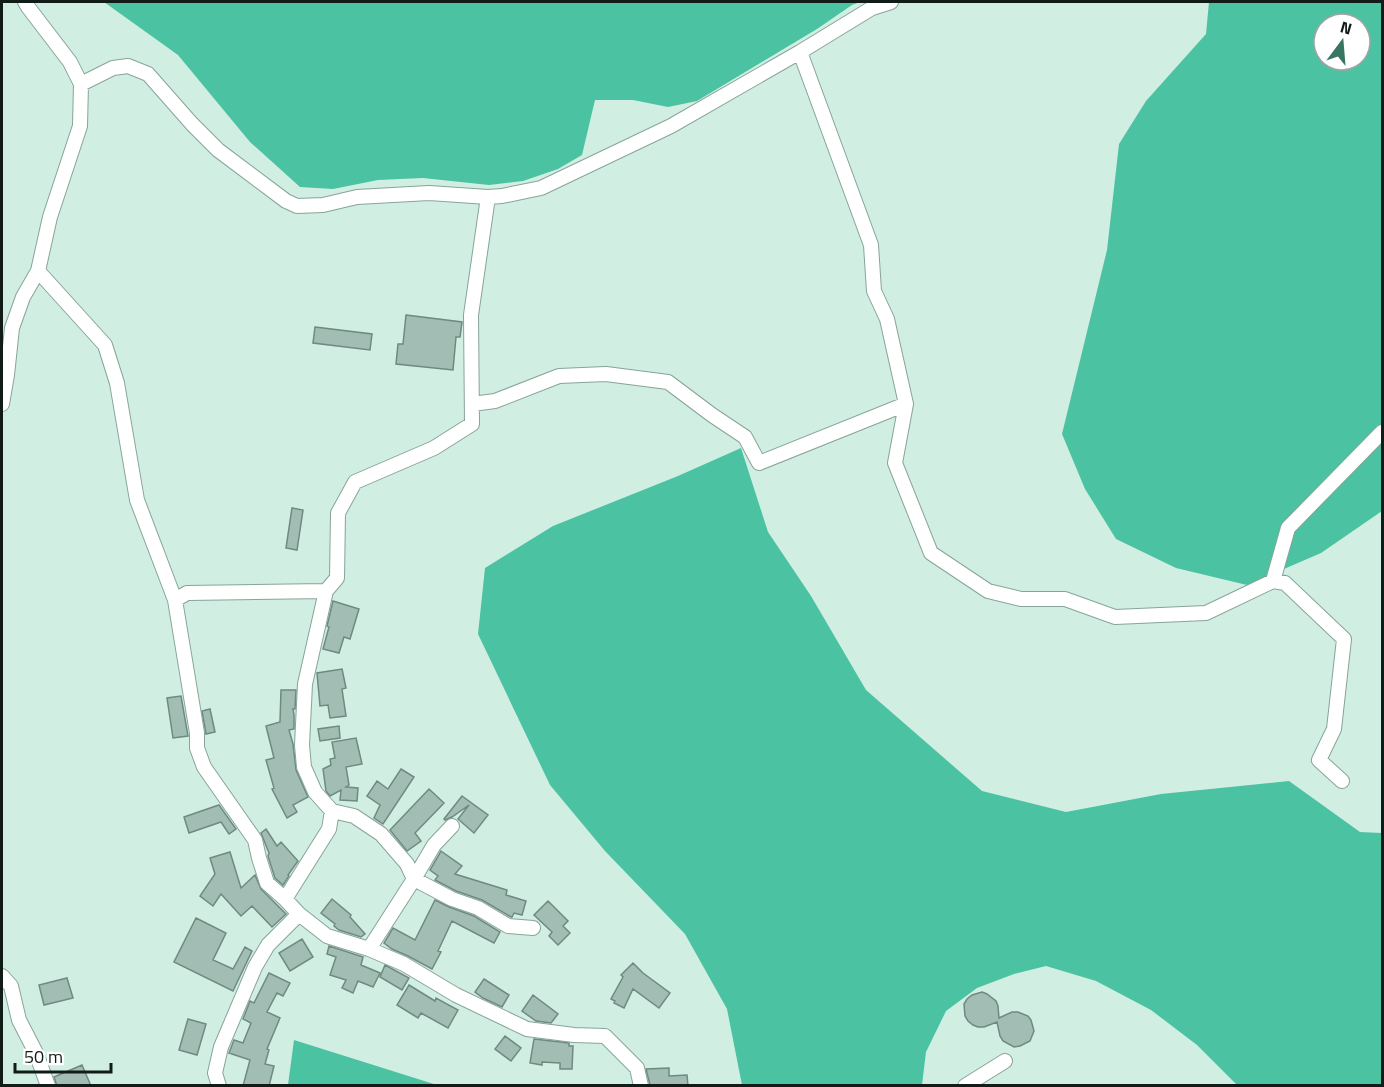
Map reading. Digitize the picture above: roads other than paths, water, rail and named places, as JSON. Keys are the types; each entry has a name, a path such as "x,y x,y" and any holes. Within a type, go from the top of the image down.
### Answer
{"street":[{"path":"2,404 12,328 23,297 38,271 50,217 80,126 81,84 70,62 25,2"},
{"path":"81,84 113,68 128,66 148,74 218,150 286,201 297,206 323,204 357,197 429,193 502,196 541,188 671,126 872,8 891,2"},
{"path":"800,52 872,244 874,291 887,319 906,404 895,463 931,553 988,591 1021,599 1065,599 1116,617 1206,613 1273,580 1285,583 1344,639 1334,729 1319,760 1342,781"},
{"path":"488,197 471,315 472,424 434,448 355,482 338,513 337,578 326,591 305,684 302,745 304,767 315,792 332,811 354,816 381,834 407,864 414,879 452,899 478,908 508,926 533,928"},
{"path":"38,271 105,345 117,383 137,500 175,600 197,733 197,748 204,767 255,840 267,883 299,914 327,936 369,949 404,964 456,995 527,1029 605,1036 637,1068 642,1086"},
{"path":"472,404 495,402 559,376 606,374 668,382 745,436 759,463 906,404"},
{"path":"1273,580 1288,528 1383,432"},
{"path":"175,600 187,593 326,591"},
{"path":"285,899 329,829 332,811"},
{"path":"369,949 434,845 452,826"},
{"path":"219,1086 215,1073 221,1047 255,967 268,945 299,914"},
{"path":"2,976 11,986 19,1020 36,1053 48,1086"},
{"path":"965,1086 1005,1060"}]}
